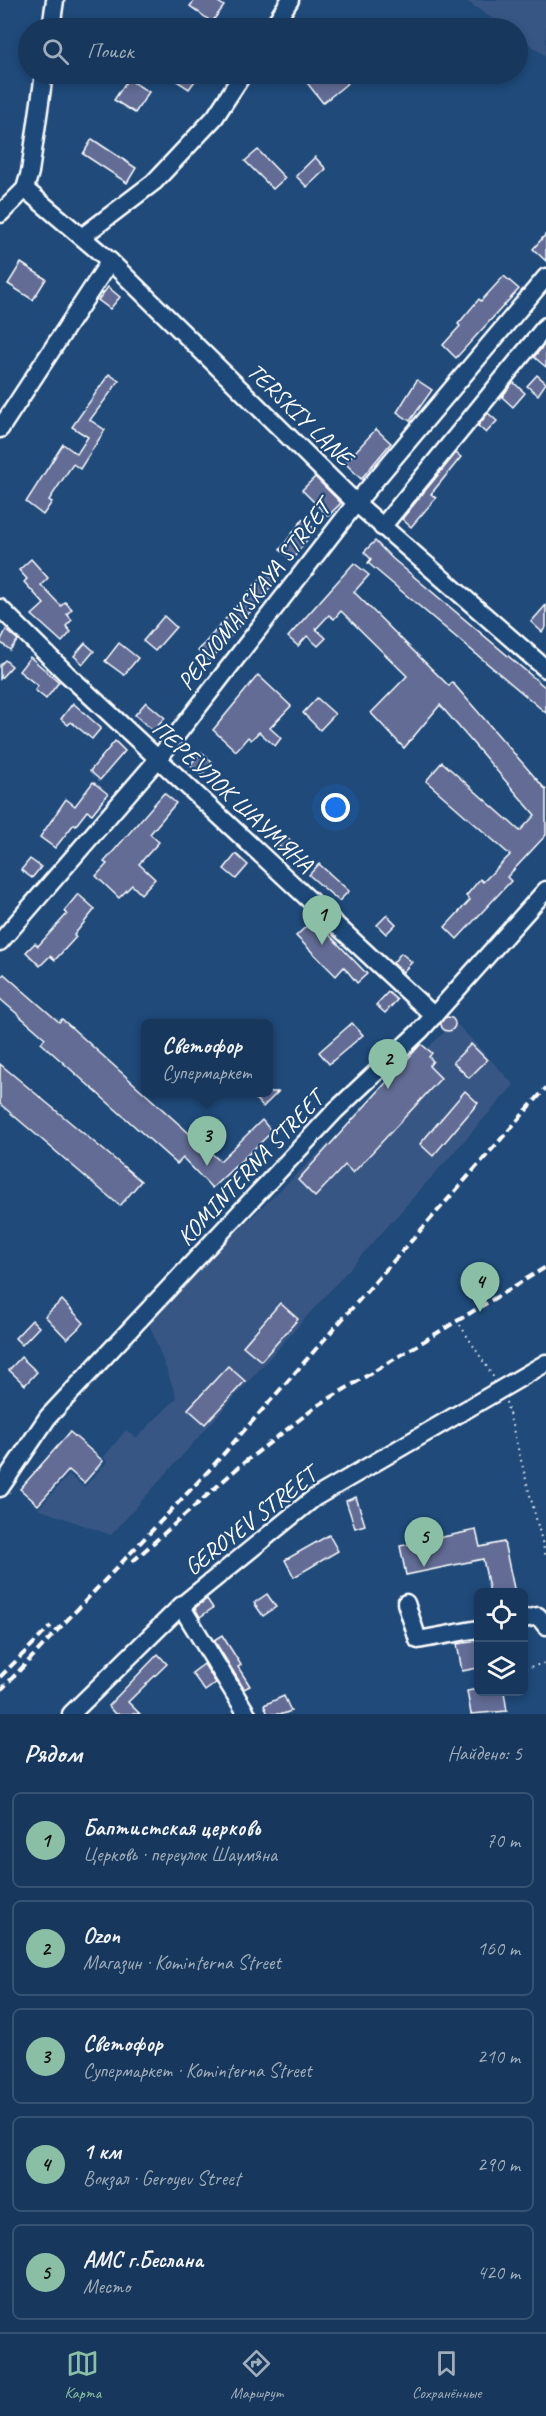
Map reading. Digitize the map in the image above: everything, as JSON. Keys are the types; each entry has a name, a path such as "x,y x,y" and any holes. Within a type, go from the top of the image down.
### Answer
{"street":[{"path":"52,18 55,0"},
{"path":"279,18 291,0"},
{"path":"0,214 25,189 42,84"},
{"path":"82,236 154,182 215,117 236,84"},
{"name":"TERSKIY LANE","path":"25,189 110,261 382,527 546,669"},
{"path":"0,429 110,261"},
{"name":"PERVOMAYSKAYA STREET","path":"0,942 158,759 356,503 546,277"},
{"path":"382,527 546,326"},
{"name":"ПЕРЕУЛОК ШАУМЯНА","path":"0,608 434,1016"},
{"name":"KOMINTERNA STREET","path":"1,1484 48,1417 335,1111 434,1016 546,890"},
{"name":"GEROYEV STREET","path":"71,1714 181,1606 314,1498 546,1363"},
{"path":"406,1603 418,1640 474,1630"},
{"path":"181,1606 247,1714"},
{"path":"528,1618 538,1616 546,1626"}],"path":[{"path":"460,1325 502,1389 546,1557"},
{"path":"528,1667 546,1663"}],"shaded area":[{"path":"465,0 546,0 546,56 528,43 528,18 491,18"},
{"path":"455,1022 514,1085 111,1535 38,1509 69,1475 84,1487 107,1462 104,1457 126,1430 136,1438 177,1398 150,1326 149,1316"}],"building":[{"path":"195,0 215,0 224,6 215,18 206,18 190,6"},
{"path":"125,84 136,84 149,92 135,113 114,100"},
{"path":"181,84 193,84 189,89"},
{"path":"308,84 347,84 323,103"},
{"path":"92,139 136,168 127,183 83,154"},
{"path":"258,150 285,178 273,189 245,161"},
{"path":"315,157 326,169 307,187 296,176"},
{"path":"546,234 546,261 533,249"},
{"path":"21,263 46,279 33,300 8,284"},
{"path":"504,276 519,289 456,358 443,345 479,299 481,301"},
{"path":"108,287 120,297 110,309 98,300"},
{"path":"546,343 546,367 534,357"},
{"path":"109,374 119,381 90,420 105,430 80,469 73,464 49,500 52,502 43,515 26,502 63,444 77,454 88,437 72,427"},
{"path":"537,375 546,383 538,395 527,386"},
{"path":"417,380 432,390 410,421 397,412"},
{"path":"513,382 525,393 513,407 502,397"},
{"path":"488,413 497,421 486,433 478,426"},
{"path":"376,429 391,443 361,479 345,463"},
{"path":"456,453 461,457 431,494 436,498 411,527 402,519"},
{"path":"315,477 341,503 328,516 302,490"},
{"path":"303,519 315,529 292,560 280,550"},
{"path":"375,541 393,559 546,688 546,713 368,563 371,559 364,552"},
{"path":"31,559 48,578 41,585 61,606 65,602 72,609 67,614 72,620 66,626 71,632 62,642 32,615 44,604 24,582 27,579 19,570"},
{"path":"354,563 369,575 354,592 449,686 452,682 546,790 546,835 507,877 511,881 457,939 445,927 470,900 466,896 480,879 483,882 510,855 426,781 442,762 520,831 535,815 440,705 404,748 371,713 407,676 341,611 334,619 329,615 316,629 326,638 318,646 307,636 298,646 288,637"},
{"path":"266,572 276,580 210,661 198,651"},
{"path":"546,605 546,627 542,632 531,622"},
{"path":"164,616 176,627 155,651 143,641"},
{"path":"6,630 18,640 10,650 0,642"},
{"path":"85,643 94,651 83,664 74,656"},
{"path":"119,643 138,658 124,675 105,661"},
{"path":"30,657 59,682 46,699 35,690 38,686 19,671"},
{"path":"5,660 12,666 0,679 0,665"},
{"path":"258,675 291,706 270,728 281,738 275,746 259,732 251,740 248,737 236,751 213,730"},
{"path":"317,698 335,714 320,730 303,713"},
{"path":"146,702 165,718 153,731 135,715"},
{"path":"73,703 101,728 92,739 71,722 68,725 61,719"},
{"path":"115,741 125,751 100,780 90,771"},
{"path":"201,752 213,763 201,775 190,765"},
{"path":"93,782 108,794 92,814 87,811 55,848 40,837 66,799 75,806"},
{"path":"164,793 176,803 150,834 159,842 139,864 155,879 141,894 132,885 119,898 96,876 107,864 104,862"},
{"path":"286,836 296,846 287,855 278,845"},
{"path":"236,854 248,865 236,879 224,869"},
{"path":"30,859 41,867 32,878 21,870"},
{"path":"319,864 349,891 339,901 309,875"},
{"path":"78,894 95,909 74,935 76,937 55,960 50,956 40,966 26,952 35,943 38,946 67,914 64,911"},
{"path":"387,915 396,924 386,934 377,925"},
{"path":"314,919 367,974 357,983 344,967 336,976 296,936"},
{"path":"401,953 412,962 403,972 393,963"},
{"path":"4,974 59,1022 62,1019 141,1090 141,1097 149,1097 220,1161 262,1120 272,1132 212,1188 183,1158 177,1164 41,1043 45,1038 0,999 0,978"},
{"path":"388,992 397,1000 385,1013 376,1005"},
{"path":"445,1017 451,1017 455,1024 451,1031 445,1031 441,1027 441,1021"},
{"path":"352,1023 363,1035 329,1064 319,1052"},
{"path":"421,1044 432,1053 429,1057 433,1061 429,1066 441,1078 353,1173 345,1165 315,1197 298,1180"},
{"path":"471,1044 487,1060 469,1078 453,1062"},
{"path":"0,1064 141,1181 120,1206 0,1104"},
{"path":"465,1091 478,1103 433,1156 420,1144"},
{"path":"254,1097 273,1097 263,1107"},
{"path":"62,1300 84,1323 67,1339 45,1316"},
{"path":"280,1303 298,1319 261,1361 243,1346"},
{"path":"32,1320 39,1327 22,1345 15,1338"},
{"path":"21,1357 37,1372 25,1385 9,1370"},
{"path":"228,1366 245,1381 205,1424 188,1409"},
{"path":"70,1432 103,1461 84,1483 69,1470 38,1505 20,1489"},
{"path":"356,1497 365,1525 355,1528 346,1501"},
{"path":"476,1530 480,1547 504,1542 514,1588 489,1588 483,1559 406,1575 400,1546"},
{"path":"329,1535 338,1551 294,1577 285,1560"},
{"path":"267,1594 276,1607 263,1616 254,1603"},
{"path":"207,1599 213,1608 200,1617 195,1608"},
{"path":"222,1635 241,1665 238,1667 250,1686 244,1689 214,1640"},
{"path":"474,1642 474,1669 462,1671 457,1644"},
{"path":"158,1654 167,1664 128,1702 140,1714 115,1714 108,1706"},
{"path":"204,1664 216,1683 205,1691 192,1673"},
{"path":"474,1690 474,1696 505,1696 507,1711 471,1714 467,1691"},
{"path":"284,1696 291,1711 283,1714 268,1714 264,1705"}],"railway":[{"path":"0,1691 212,1467 546,1088"},
{"path":"132,1562 241,1465 317,1406 546,1267"},
{"path":"0,1677 51,1626"}],"place":[{"name":"Баптистская церковь","path":"322,945"},
{"name":"Ozon","path":"388,1089"},
{"name":"Светофор","path":"207,1166"},
{"name":"1 км","path":"480,1312"},
{"name":"АМС г.Беслана","path":"424,1567"}]}
